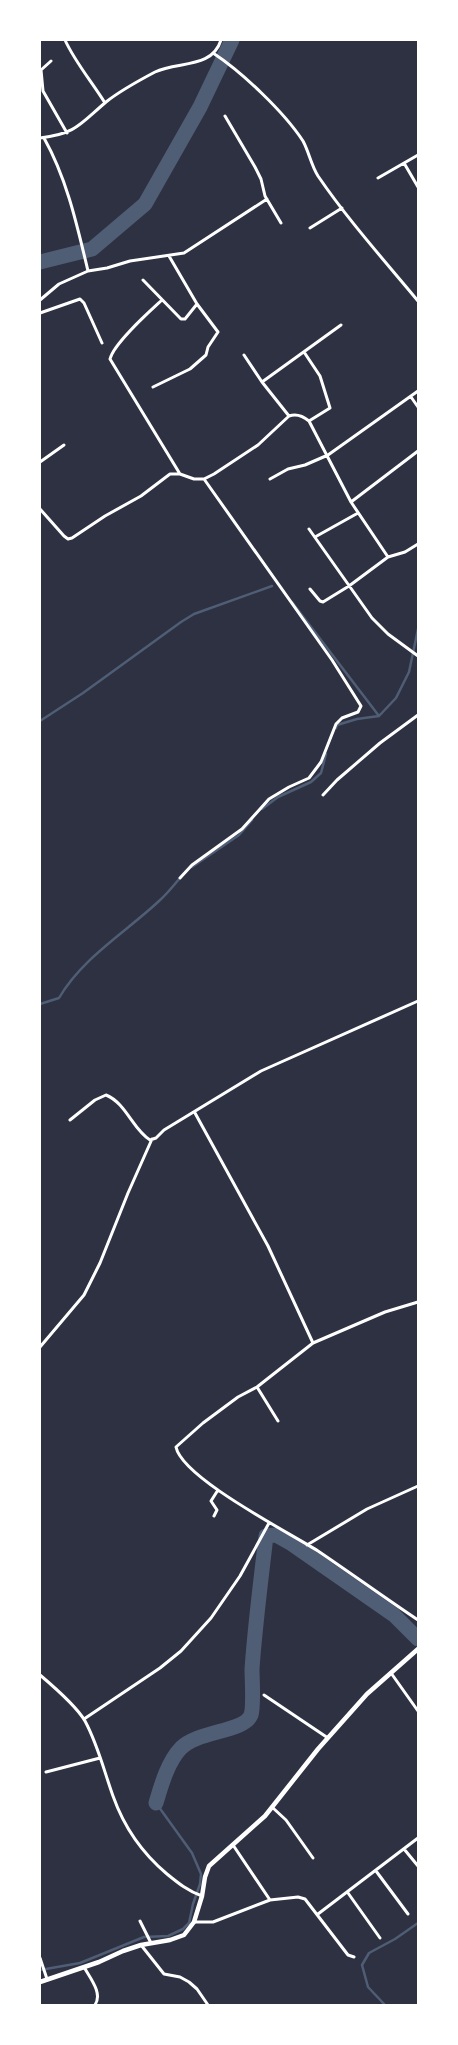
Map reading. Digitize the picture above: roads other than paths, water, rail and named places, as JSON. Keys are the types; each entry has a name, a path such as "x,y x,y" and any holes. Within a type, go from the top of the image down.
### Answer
{"street":[{"path":"65,40 71,53 105,103"},
{"path":"88,271 62,175 42,138 67,133 78,128 105,103 130,85 159,70 205,60 213,53 220,40"},
{"path":"213,53 270,102 303,142 317,174 342,208 418,301"},
{"path":"51,62 41,70 43,91 67,133"},
{"path":"225,116 261,180 267,199 281,223"},
{"path":"378,178 418,155"},
{"path":"404,163 418,186"},
{"path":"40,300 59,284 88,271 130,261 169,256 193,248 267,199"},
{"path":"310,228 342,208"},
{"path":"153,386 190,369 206,355 217,330 197,304 169,256"},
{"path":"144,280 183,319 197,304"},
{"path":"40,313 80,299 84,303 102,343"},
{"path":"162,300 130,332 110,359 180,474"},
{"path":"262,382 341,325"},
{"path":"304,352 320,376 330,408 309,421"},
{"path":"244,355 262,382 289,416"},
{"path":"270,479 288,469 305,465 328,455 418,391"},
{"path":"411,397 418,407"},
{"path":"40,509 61,534 68,539 72,538 105,516 141,496 166,477 180,474 194,480 204,479 258,446 289,416 296,414 309,421 351,502 388,557"},
{"path":"40,462 64,445"},
{"path":"351,502 418,451"},
{"path":"180,878 192,865 242,829 269,799 309,778 322,762 336,724 342,718 356,713 361,707 360,702 332,660 204,479"},
{"path":"314,537 358,513"},
{"path":"309,529 372,618 388,634 418,656"},
{"path":"310,589 320,601 324,602 388,557 405,552 418,544"},
{"path":"323,795 336,780 380,743 418,715"},
{"path":"70,1120 95,1100 106,1095 128,1115 145,1137 150,1140 156,1138 164,1130 195,1113 261,1071 418,1001"},
{"path":"195,1113 268,1246 313,1343"},
{"path":"40,1347 84,1295 100,1263 152,1138"},
{"path":"418,1302 385,1312 313,1343 257,1387 238,1397 203,1423 176,1447 182,1457 218,1490 269,1523 307,1544 418,1620"},
{"path":"257,1387 278,1421"},
{"path":"307,1544 367,1509 418,1486"},
{"path":"214,1516 217,1510 211,1501 218,1490"},
{"path":"84,1719 160,1668 193,1638 211,1618 240,1576 269,1523"},
{"path":"40,1982 150,1941 178,1938 184,1935 194,1922 209,1866 273,1808 328,1738 367,1694 418,1649"},
{"path":"390,1672 418,1711"},
{"path":"40,1675 84,1719 96,1743 124,1822 140,1847 162,1870 183,1887 201,1896"},
{"path":"264,1695 328,1738"},
{"path":"46,1772 100,1758"},
{"path":"273,1808 288,1823 313,1858"},
{"path":"318,1914 418,1838"},
{"path":"233,1845 270,1900"},
{"path":"404,1849 418,1866"},
{"path":"376,1871 408,1914"},
{"path":"348,1893 380,1938"},
{"path":"194,1922 213,1922 270,1900 302,1897 318,1914 348,1955 354,1957"},
{"path":"140,1921 150,1941"},
{"path":"141,1945 164,1974 189,1982 197,1989 208,2005"},
{"path":"40,1958 47,1979"},
{"path":"84,1967 98,1994 98,2000 95,2005"}],"waterway":[{"path":"40,262 92,249 145,204 200,107 232,40"},
{"path":"40,721 83,693 194,614 272,586"},
{"path":"292,602 379,716"},
{"path":"336,728 337,725 357,719 379,716 396,698 409,672 418,629"},
{"path":"262,809 278,797 311,782 321,773 326,754"},
{"path":"192,867 239,835 252,820"},
{"path":"40,1004 59,998 80,970 92,958 159,901 180,878"},
{"path":"156,1803 169,1767 176,1753 181,1748 188,1742 198,1738 239,1725 247,1721 251,1715 253,1652 266,1536 276,1535 292,1544 394,1615 418,1639"},
{"path":"40,1970 80,1963 144,1937 168,1936 183,1929 189,1923 201,1874 192,1853 156,1803"},
{"path":"385,2005 368,1987 362,1965 369,1953 395,1939 418,1923"}]}
